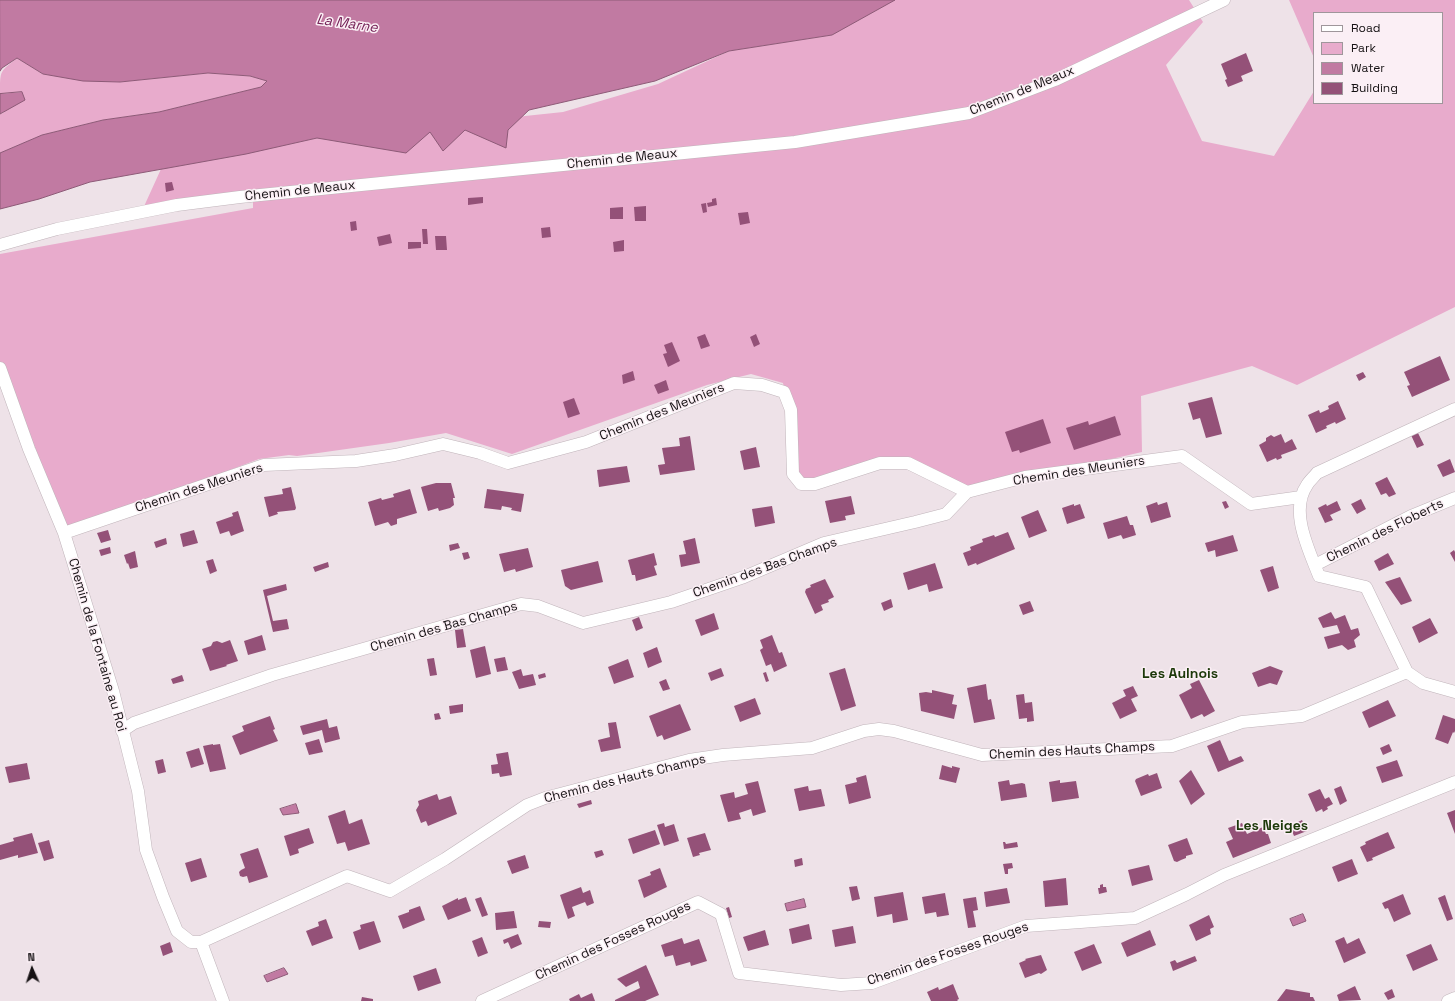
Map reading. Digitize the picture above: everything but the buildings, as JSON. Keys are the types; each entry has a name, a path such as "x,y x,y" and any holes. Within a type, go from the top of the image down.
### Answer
{"street":[{"name":"Chemin de Meaux","path":"0,245 57,229 177,205 240,197 795,142 969,113 1055,80 1224,0"},
{"name":"Chemin de la Fontaine au Roi","path":"0,368 29,449 64,533 113,691 138,791 146,850 177,931 190,942 201,942"},
{"name":"Chemin des Meuniers","path":"64,533 264,465 356,461 395,455 443,444 480,453 508,463 586,442 734,383 762,385 784,392 791,410 793,474 802,484 814,484 880,463 908,463 967,492 1025,477 1182,456 1251,504 1301,497"},
{"path":"1455,409 1317,473 1306,485 1301,497 1299,514 1307,544 1319,576 1366,588 1407,672 1423,683 1455,692"},
{"name":"Chemin des Bas Champs","path":"122,731 134,723 272,675 521,604 538,606 582,623 671,602 744,578 824,544 946,514 967,492"},
{"name":"Chemin des Floberts","path":"1315,565 1410,516 1455,498"},
{"name":"Chemin des Hauts Champs","path":"201,942 347,876 390,891 445,859 527,805 545,798 689,760 722,755 812,748 864,731 879,729 894,731 982,755 1172,746 1242,722 1302,716 1407,672"},
{"name":"Chemin des Fosses Rouges","path":"482,1001 698,902 721,914 739,973 841,985 872,983 1026,926 1135,918 1187,894 1224,874 1455,782"},
{"path":"201,942 224,1001"},
{"path":"1448,1001 1455,998"}],"green space":[{"path":"882,0 1189,0 1203,22 1166,65 1202,141 1274,156 1313,93 1313,104 1443,104 1443,12 1313,12 1313,56 1289,0 1455,0 1455,307 1297,385 1252,366 1141,396 1142,452 967,492 908,463 801,484 783,383 751,374 707,385 512,454 446,433 297,456 289,455 259,459 64,533 0,368 0,254 253,208 253,199 141,213 161,169 317,138 563,112 658,84 729,51 832,35"},
{"path":"17,58 43,74 120,82 208,73 250,76 268,81 261,87 159,112 103,120 42,135 0,153 0,114 3,113 22,92 0,94 0,80 4,69"}],"water":[{"name":"La Marne","path":"0,0 895,0 832,35 729,51 655,81 529,110 508,130 506,148 465,130 443,151 430,132 406,153 317,138 246,154 90,182 39,199 0,209 0,153 42,135 103,120 159,112 261,87 267,81 250,76 208,73 120,82 83,81 43,74 17,58 0,71"},
{"path":"22,92 25,100 0,114 0,94"},
{"path":"296,804 299,813 283,815 280,809"},
{"path":"804,899 806,907 787,911 785,904"},
{"path":"1303,914 1306,921 1293,926 1290,919"},
{"path":"284,968 288,974 267,982 264,976"}],"district":[{"name":"Les Aulnois","path":"1180,674"},
{"name":"Les Neiges","path":"1272,826"}]}
